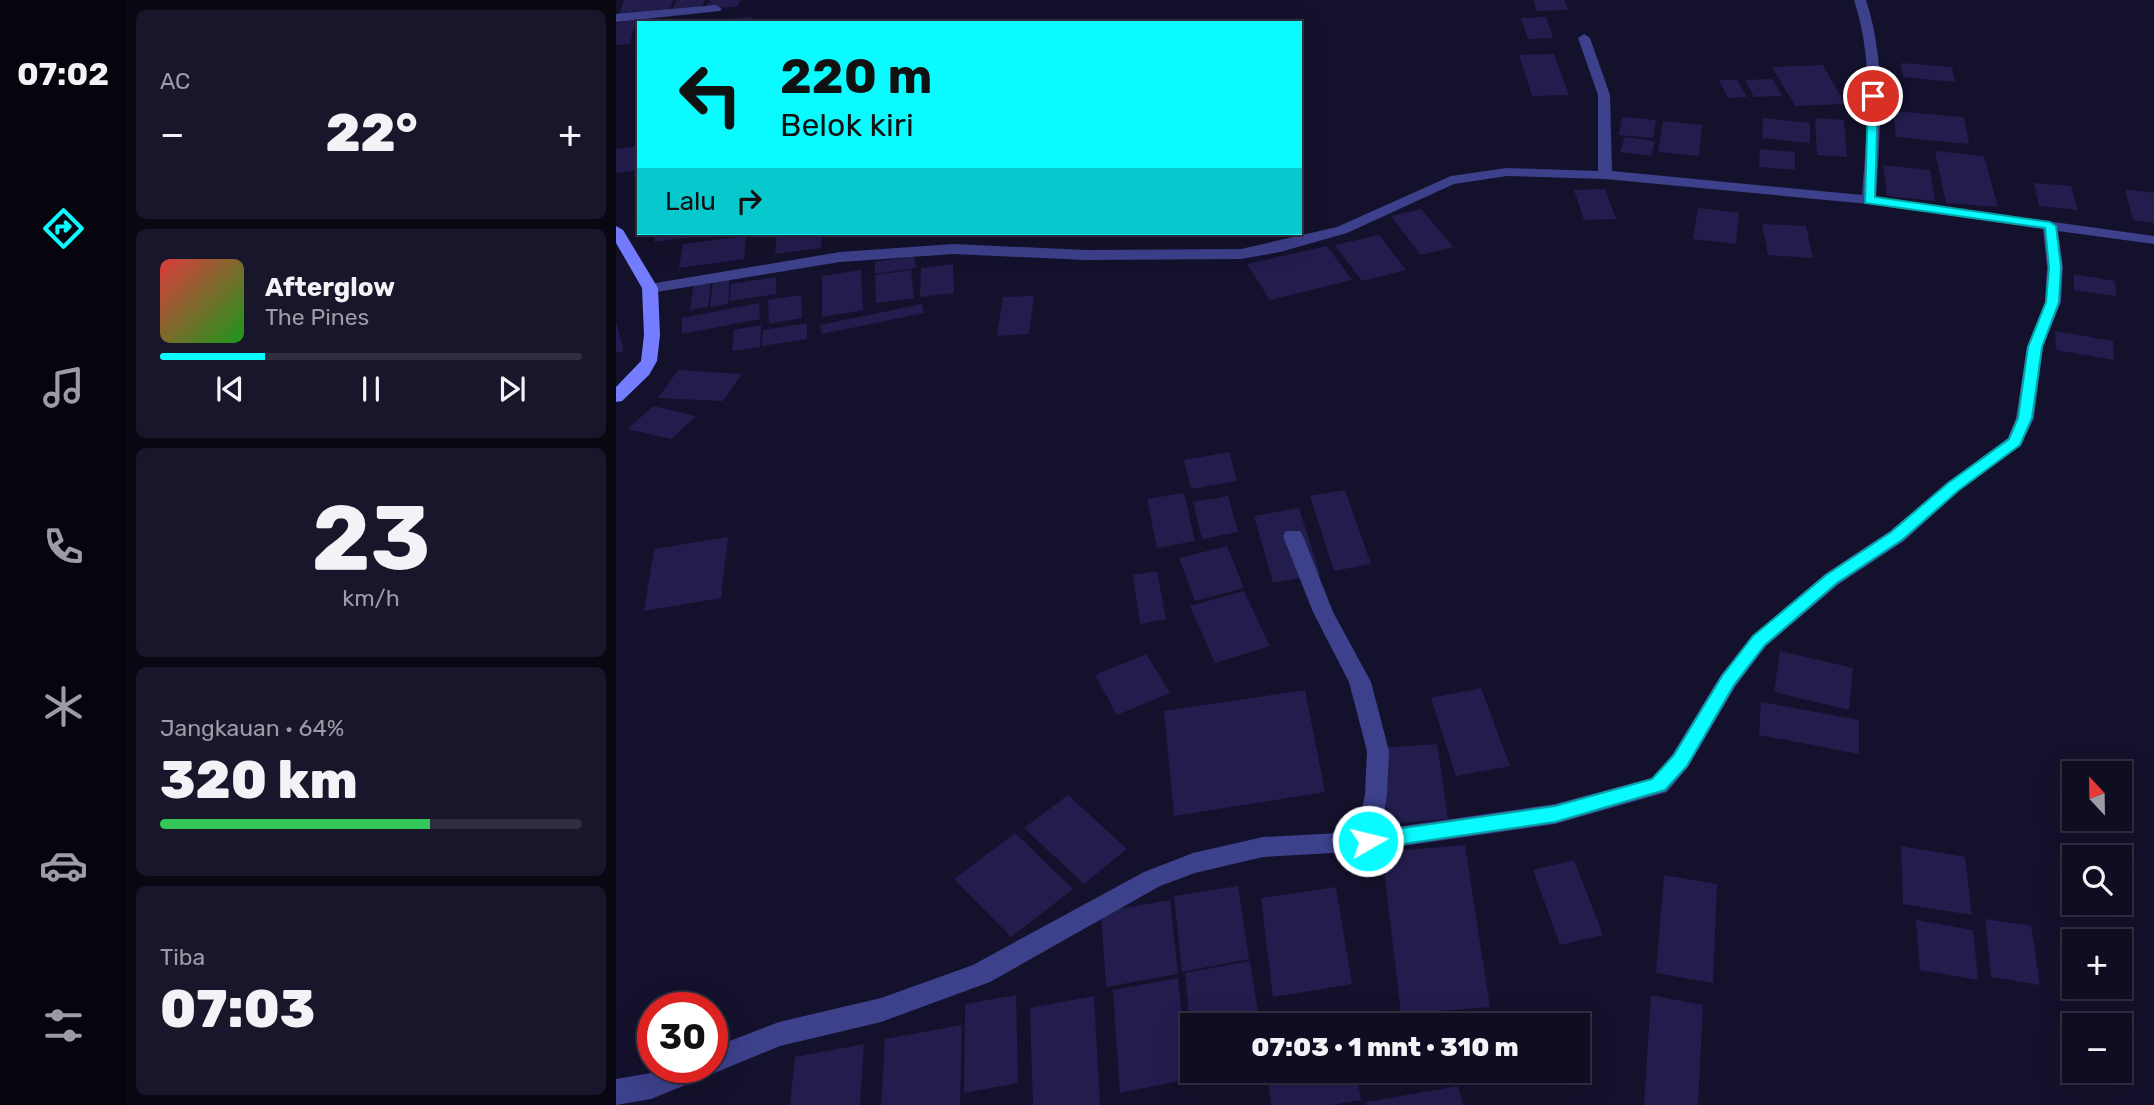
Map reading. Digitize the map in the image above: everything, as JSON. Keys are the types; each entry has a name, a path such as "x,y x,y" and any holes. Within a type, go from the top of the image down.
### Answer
{"main road":[{"path":"616,230 650,288 652,335 649,360 643,372 616,397"}],"street":[{"path":"1860,0 1865,12 1874,70 1869,200"},
{"path":"616,18 716,9"},
{"path":"1584,38 1604,95 1605,175"},
{"path":"650,288 840,257 953,249 1086,255 1241,254 1280,247 1342,230 1428,188 1474,175 1507,172 1605,175 1869,200 2154,240"},
{"path":"728,1055 779,1034 881,1010 981,974 1152,879 1193,863 1263,847 1368,841 1555,814 1658,785 1680,761 1728,681 1759,640 1832,579 1897,536 1953,487 2015,441 2025,418 2035,347 2053,302 2055,267 2050,226"},
{"path":"1293,536 1322,612 1360,682 1378,751 1376,794 1368,841"},
{"path":"616,1092 658,1083"}],"building":[{"path":"624,0 673,0 670,11 619,15"},
{"path":"677,0 705,0 701,8 672,10"},
{"path":"710,0 741,0 737,7 705,8"},
{"path":"1533,0 1564,0 1568,10 1537,11"},
{"path":"751,17 750,21 713,20"},
{"path":"1546,17 1553,38 1528,39 1521,18"},
{"path":"636,20 630,44 616,45 616,23"},
{"path":"1554,54 1569,95 1532,96 1519,55"},
{"path":"1901,63 1952,67 1955,82 1903,77"},
{"path":"1823,65 1845,104 1795,106 1772,67"},
{"path":"1772,79 1782,96 1754,97 1745,80"},
{"path":"1719,80 1737,80 1747,97 1728,98"},
{"path":"1893,111 1964,117 1969,144 1896,137"},
{"path":"1622,117 1656,120 1653,138 1619,135"},
{"path":"1763,118 1810,123 1810,143 1762,138"},
{"path":"1815,118 1844,120 1847,157 1817,155"},
{"path":"1663,121 1702,125 1699,156 1658,152"},
{"path":"1625,137 1655,141 1651,156 1620,152"},
{"path":"637,146 637,170 616,173 616,149"},
{"path":"1760,149 1795,152 1795,170 1759,167"},
{"path":"1935,151 1984,156 1998,207 1946,203"},
{"path":"1883,165 1930,170 1935,201 1887,196"},
{"path":"2034,183 2071,186 2078,210 2039,206"},
{"path":"1605,189 1616,219 1584,220 1574,190"},
{"path":"2125,189 2154,193 2154,223 2133,220"},
{"path":"1698,208 1739,213 1736,244 1693,239"},
{"path":"1421,209 1453,247 1421,255 1391,216"},
{"path":"1762,224 1806,226 1813,258 1768,255"},
{"path":"656,235 699,235 699,236 654,242"},
{"path":"777,235 822,235 821,248 775,254"},
{"path":"1379,235 1406,270 1362,281 1335,245"},
{"path":"746,236 744,259 679,268 683,244"},
{"path":"1327,246 1352,280 1270,300 1247,264"},
{"path":"914,256 916,268 875,274 875,262"},
{"path":"953,264 954,293 920,297 921,268"},
{"path":"861,270 863,310 822,317 822,276"},
{"path":"911,270 914,298 876,303 875,275"},
{"path":"2074,274 2115,281 2116,296 2074,290"},
{"path":"776,277 776,294 730,301 731,284"},
{"path":"730,278 728,304 710,307 713,281"},
{"path":"711,281 708,307 690,310 694,284"},
{"path":"801,295 802,318 769,324 768,300"},
{"path":"1034,296 1029,334 997,336 1003,297"},
{"path":"759,303 760,319 682,334 682,318"},
{"path":"922,304 924,313 822,334 820,325"},
{"path":"616,322 624,351 616,353"},
{"path":"807,323 807,339 762,346 763,330"},
{"path":"761,325 760,347 732,351 734,330"},
{"path":"2055,331 2113,341 2114,360 2056,350"},
{"path":"678,370 742,374 723,401 658,398"},
{"path":"653,406 696,416 671,439 628,429"},
{"path":"1229,452 1237,481 1191,489 1184,460"},
{"path":"1345,490 1371,564 1334,571 1310,496"},
{"path":"1184,493 1195,541 1157,548 1147,499"},
{"path":"1228,496 1238,532 1202,539 1193,502"},
{"path":"1299,508 1320,574 1273,583 1254,516"},
{"path":"728,537 721,598 644,611 654,549"},
{"path":"1227,546 1244,588 1195,601 1179,558"},
{"path":"1157,571 1166,619 1140,624 1133,575"},
{"path":"1244,591 1270,646 1215,663 1190,606"},
{"path":"1780,651 1853,668 1849,710 1774,692"},
{"path":"1146,654 1170,693 1117,715 1095,675"},
{"path":"1481,688 1510,766 1456,776 1431,698"},
{"path":"1305,690 1325,792 1174,816 1164,711"},
{"path":"1761,702 1859,720 1859,754 1759,735"},
{"path":"1437,744 1448,819 1388,824 1380,748"},
{"path":"1068,795 1127,849 1084,884 1024,828"},
{"path":"1015,833 1073,889 1011,937 954,879"},
{"path":"1465,845 1490,1007 1401,1013 1382,852"},
{"path":"1901,846 1965,857 1972,915 1903,904"},
{"path":"1574,860 1603,935 1560,945 1533,870"},
{"path":"1664,875 1717,884 1713,983 1656,973"},
{"path":"1238,886 1249,959 1182,972 1174,896"},
{"path":"1336,887 1352,984 1273,997 1261,898"},
{"path":"1170,900 1178,974 1106,987 1101,912"},
{"path":"1985,919 2031,926 2040,985 1991,977"},
{"path":"1916,920 1973,930 1978,980 1920,970"},
{"path":"1250,961 1258,1013 1189,1013 1185,973"},
{"path":"1178,978 1182,1013 1180,1081 1120,1093 1113,990"},
{"path":"1016,995 1018,1083 964,1093 965,1004"},
{"path":"1651,995 1703,1005 1698,1105 1644,1105"},
{"path":"1094,996 1100,1105 1033,1105 1030,1008"},
{"path":"962,1025 960,1105 881,1105 885,1039"},
{"path":"864,1044 860,1105 790,1105 795,1057"},
{"path":"1268,1083 1358,1083 1361,1100 1331,1105 1271,1105"},
{"path":"1458,1086 1463,1105 1366,1105 1366,1102"}],"route":[{"path":"1368,841 1555,814 1658,785 1680,761 1728,681 1759,640 1832,579 1897,536 1953,487 2015,441 2025,418 2035,347 2053,302 2055,267 2050,226 1869,200 1873,96"}]}
